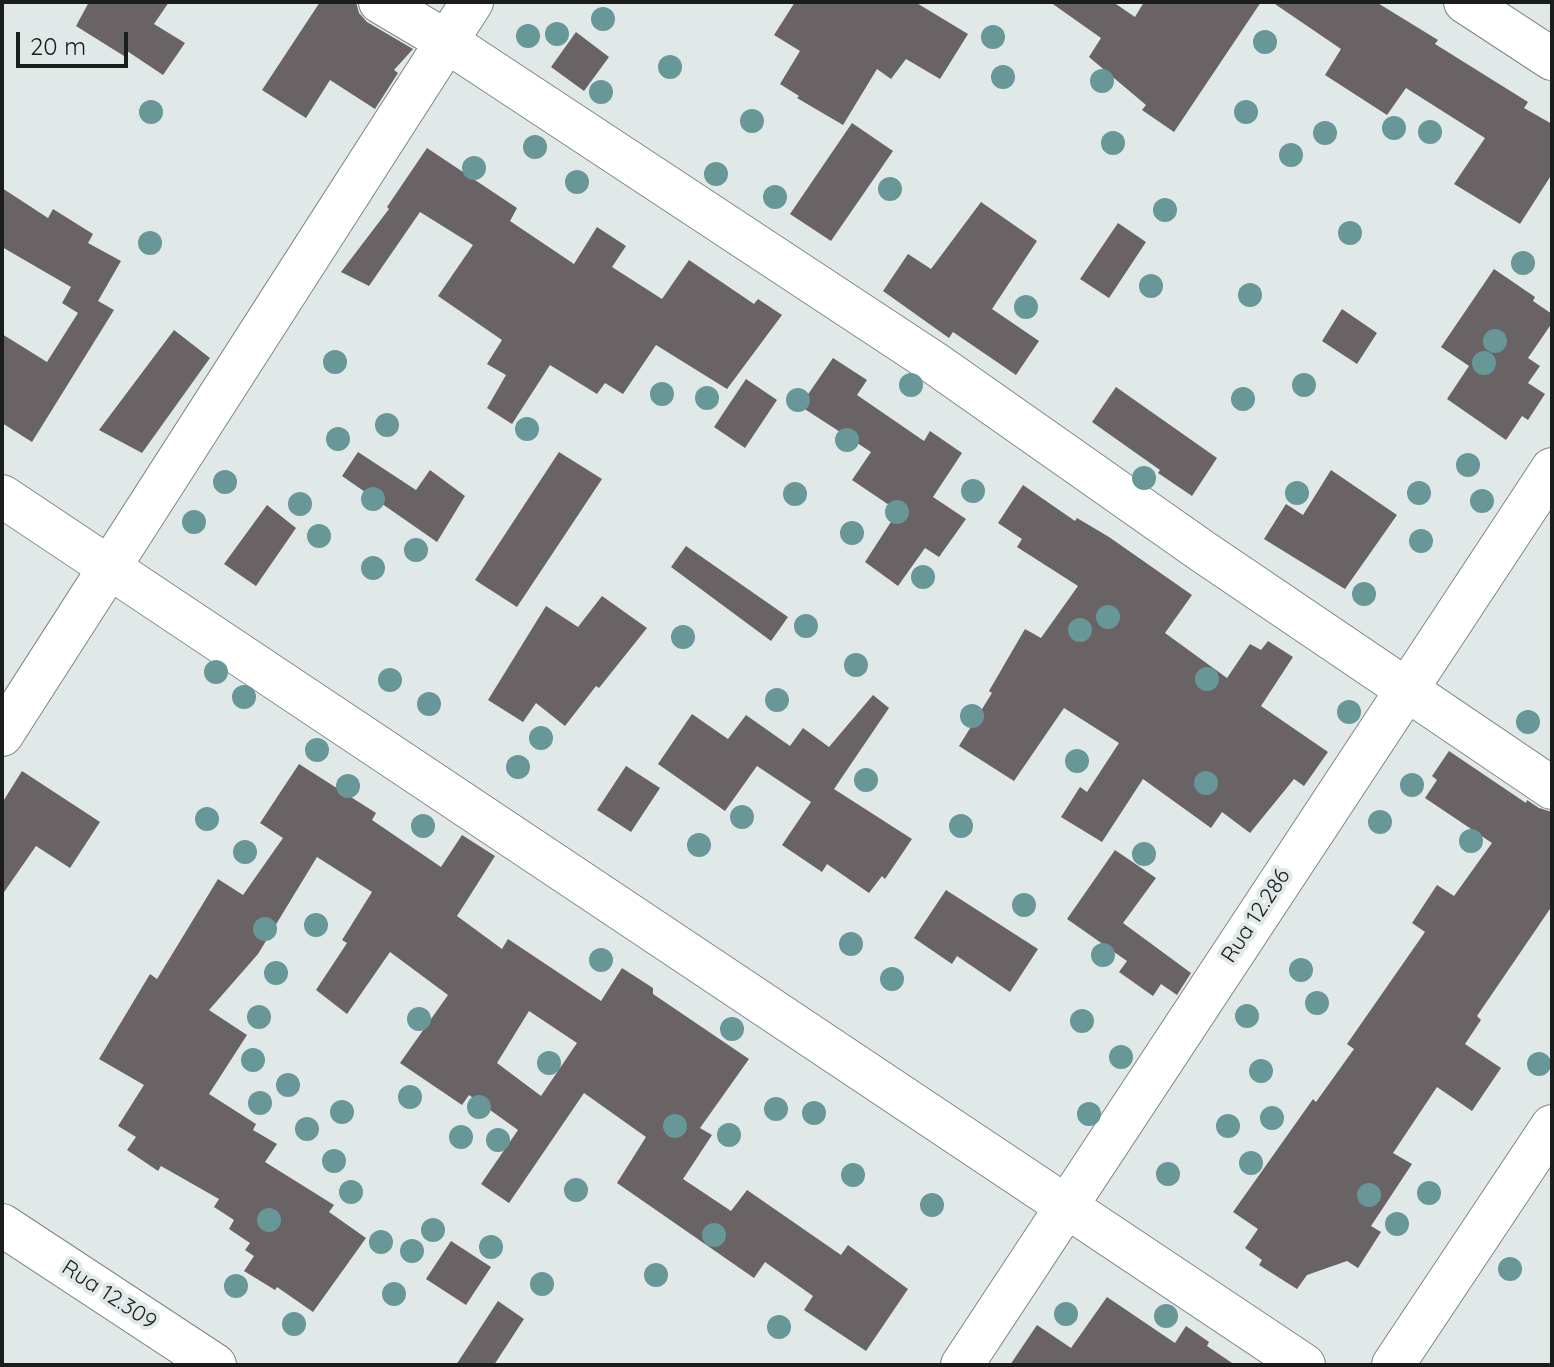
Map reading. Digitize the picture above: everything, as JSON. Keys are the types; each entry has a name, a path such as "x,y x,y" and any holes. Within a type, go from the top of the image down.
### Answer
{"street":[{"path":"380,2 446,41 933,362 1202,551 1552,788"},
{"path":"2,735 472,2"},
{"path":"1465,2 1552,59"},
{"name":"Rua 12.286","path":"962,1365 1552,469"},
{"path":"2,496 1304,1365"},
{"path":"1393,1365 1552,1126"},
{"name":"Rua 12.309","path":"2,1225 215,1365"}],"building":[{"path":"89,2 169,2 154,24 185,43 163,75 127,51 124,56 76,26"},
{"path":"320,2 356,2 359,13 367,22 413,49 394,70 398,73 375,109 330,80 306,118 262,90"},
{"path":"795,2 915,2 968,34 940,79 906,59 891,79 877,69 843,125 797,98 799,96 780,84 800,51 774,35"},
{"path":"1050,2 1113,2 1135,17 1144,2 1261,2 1174,132 1142,110 1146,105 1089,57 1101,38"},
{"path":"1272,2 1376,2 1438,40 1435,44 1528,102 1524,108 1552,124 1552,174 1520,224 1454,184 1485,138 1406,88 1387,115 1325,75 1341,49"},
{"path":"576,32 609,57 584,91 551,67"},
{"path":"852,123 893,151 831,241 790,214"},
{"path":"427,148 517,208 510,221 574,264 597,227 626,246 612,267 662,299 689,260 754,304 758,299 782,315 727,389 656,345 623,394 605,383 597,394 550,365 512,424 487,408 506,375 487,364 502,340 438,296 473,245 420,212 369,286 341,272 389,209 387,207"},
{"path":"2,188 48,218 53,209 93,234 88,243 121,261 98,301 114,310 32,442 2,423 2,334 47,362 78,313 62,303 71,287 2,247"},
{"path":"981,202 1037,241 992,309 1039,341 1016,375 953,332 949,338 883,291 908,254 931,269"},
{"path":"1118,223 1146,242 1109,298 1080,279"},
{"path":"1494,269 1535,297 1533,301 1552,314 1552,323 1528,358 1540,366 1528,383 1545,394 1528,420 1522,416 1506,440 1447,399 1469,366 1441,347"},
{"path":"1342,309 1377,333 1357,364 1322,341"},
{"path":"174,330 210,358 142,453 99,430"},
{"path":"833,358 867,380 857,395 924,441 930,431 962,453 933,497 966,519 939,557 925,548 898,586 865,562 898,511 852,480 871,452 800,406"},
{"path":"746,379 777,400 745,448 714,427"},
{"path":"1116,387 1217,458 1192,496 1092,422"},
{"path":"358,452 416,490 430,470 465,496 437,542 342,476"},
{"path":"559,452 602,479 517,607 475,580"},
{"path":"1331,470 1397,515 1345,589 1264,539 1286,504 1303,515"},
{"path":"1023,485 1075,521 1077,518 1109,537 1192,595 1165,633 1227,678 1250,644 1261,650 1268,641 1293,657 1261,706 1328,752 1304,786 1294,779 1250,833 1222,812 1211,828 1143,779 1102,842 1061,817 1080,787 1087,792 1119,743 1064,708 1014,781 959,746 992,693 989,691 1025,629 1041,638 1078,586 1017,547 1022,539 998,523"},
{"path":"267,505 296,528 256,586 224,564"},
{"path":"686,546 788,617 771,641 671,567"},
{"path":"602,596 647,628 565,726 536,703 523,722 488,700 546,606 578,627"},
{"path":"873,695 889,708 834,789 912,839 885,879 882,876 869,893 827,864 822,872 782,845 811,802 757,766 725,811 658,764 692,714 728,739 746,715 790,746 803,728 829,747"},
{"path":"1449,751 1526,803 1527,800 1552,812 1552,906 1477,1016 1481,1020 1465,1044 1501,1068 1472,1111 1437,1087 1393,1153 1412,1164 1371,1226 1381,1232 1358,1268 1347,1261 1307,1275 1297,1289 1259,1265 1262,1260 1245,1248 1258,1229 1233,1212 1313,1099 1316,1102 1354,1049 1347,1044 1425,932 1412,923 1437,885 1454,896 1492,843 1425,798 1437,780 1432,776"},
{"path":"299,764 376,813 372,820 441,867 462,835 495,856 457,916 502,949 508,939 601,1001 622,968 653,988 653,994 749,1059 700,1128 712,1135 683,1179 731,1211 747,1190 841,1255 848,1245 908,1289 866,1351 804,1310 813,1296 765,1262 754,1278 617,1183 646,1137 584,1093 509,1203 481,1184 518,1130 469,1095 462,1105 400,1063 448,995 390,952 347,1014 316,990 347,943 342,940 372,892 317,857 258,954 209,1010 247,1035 209,1094 256,1124 253,1130 277,1144 265,1162 334,1205 329,1212 366,1238 313,1312 277,1287 275,1290 244,1271 254,1256 245,1250 250,1243 229,1229 234,1220 214,1207 219,1199 161,1166 158,1171 127,1150 136,1137 118,1126 144,1085 99,1059 150,974 157,979 218,879 243,895 283,838 260,823","holes":["529,1011 577,1043 541,1096 497,1063"]},
{"path":"626,766 660,788 631,832 597,810"},
{"path":"22,771 100,822 70,868 36,846 2,895 2,803"},
{"path":"1115,850 1156,878 1123,923 1191,973 1177,995 1161,984 1153,996 1119,972 1127,961 1067,919"},
{"path":"946,890 1038,949 1010,992 957,956 952,964 914,938"},
{"path":"451,1241 491,1267 466,1305 426,1279"},
{"path":"1107,1297 1175,1343 1186,1326 1209,1342 1207,1346 1235,1365 1010,1365 1037,1325 1071,1348"},
{"path":"498,1301 524,1319 494,1365 456,1365"}]}
